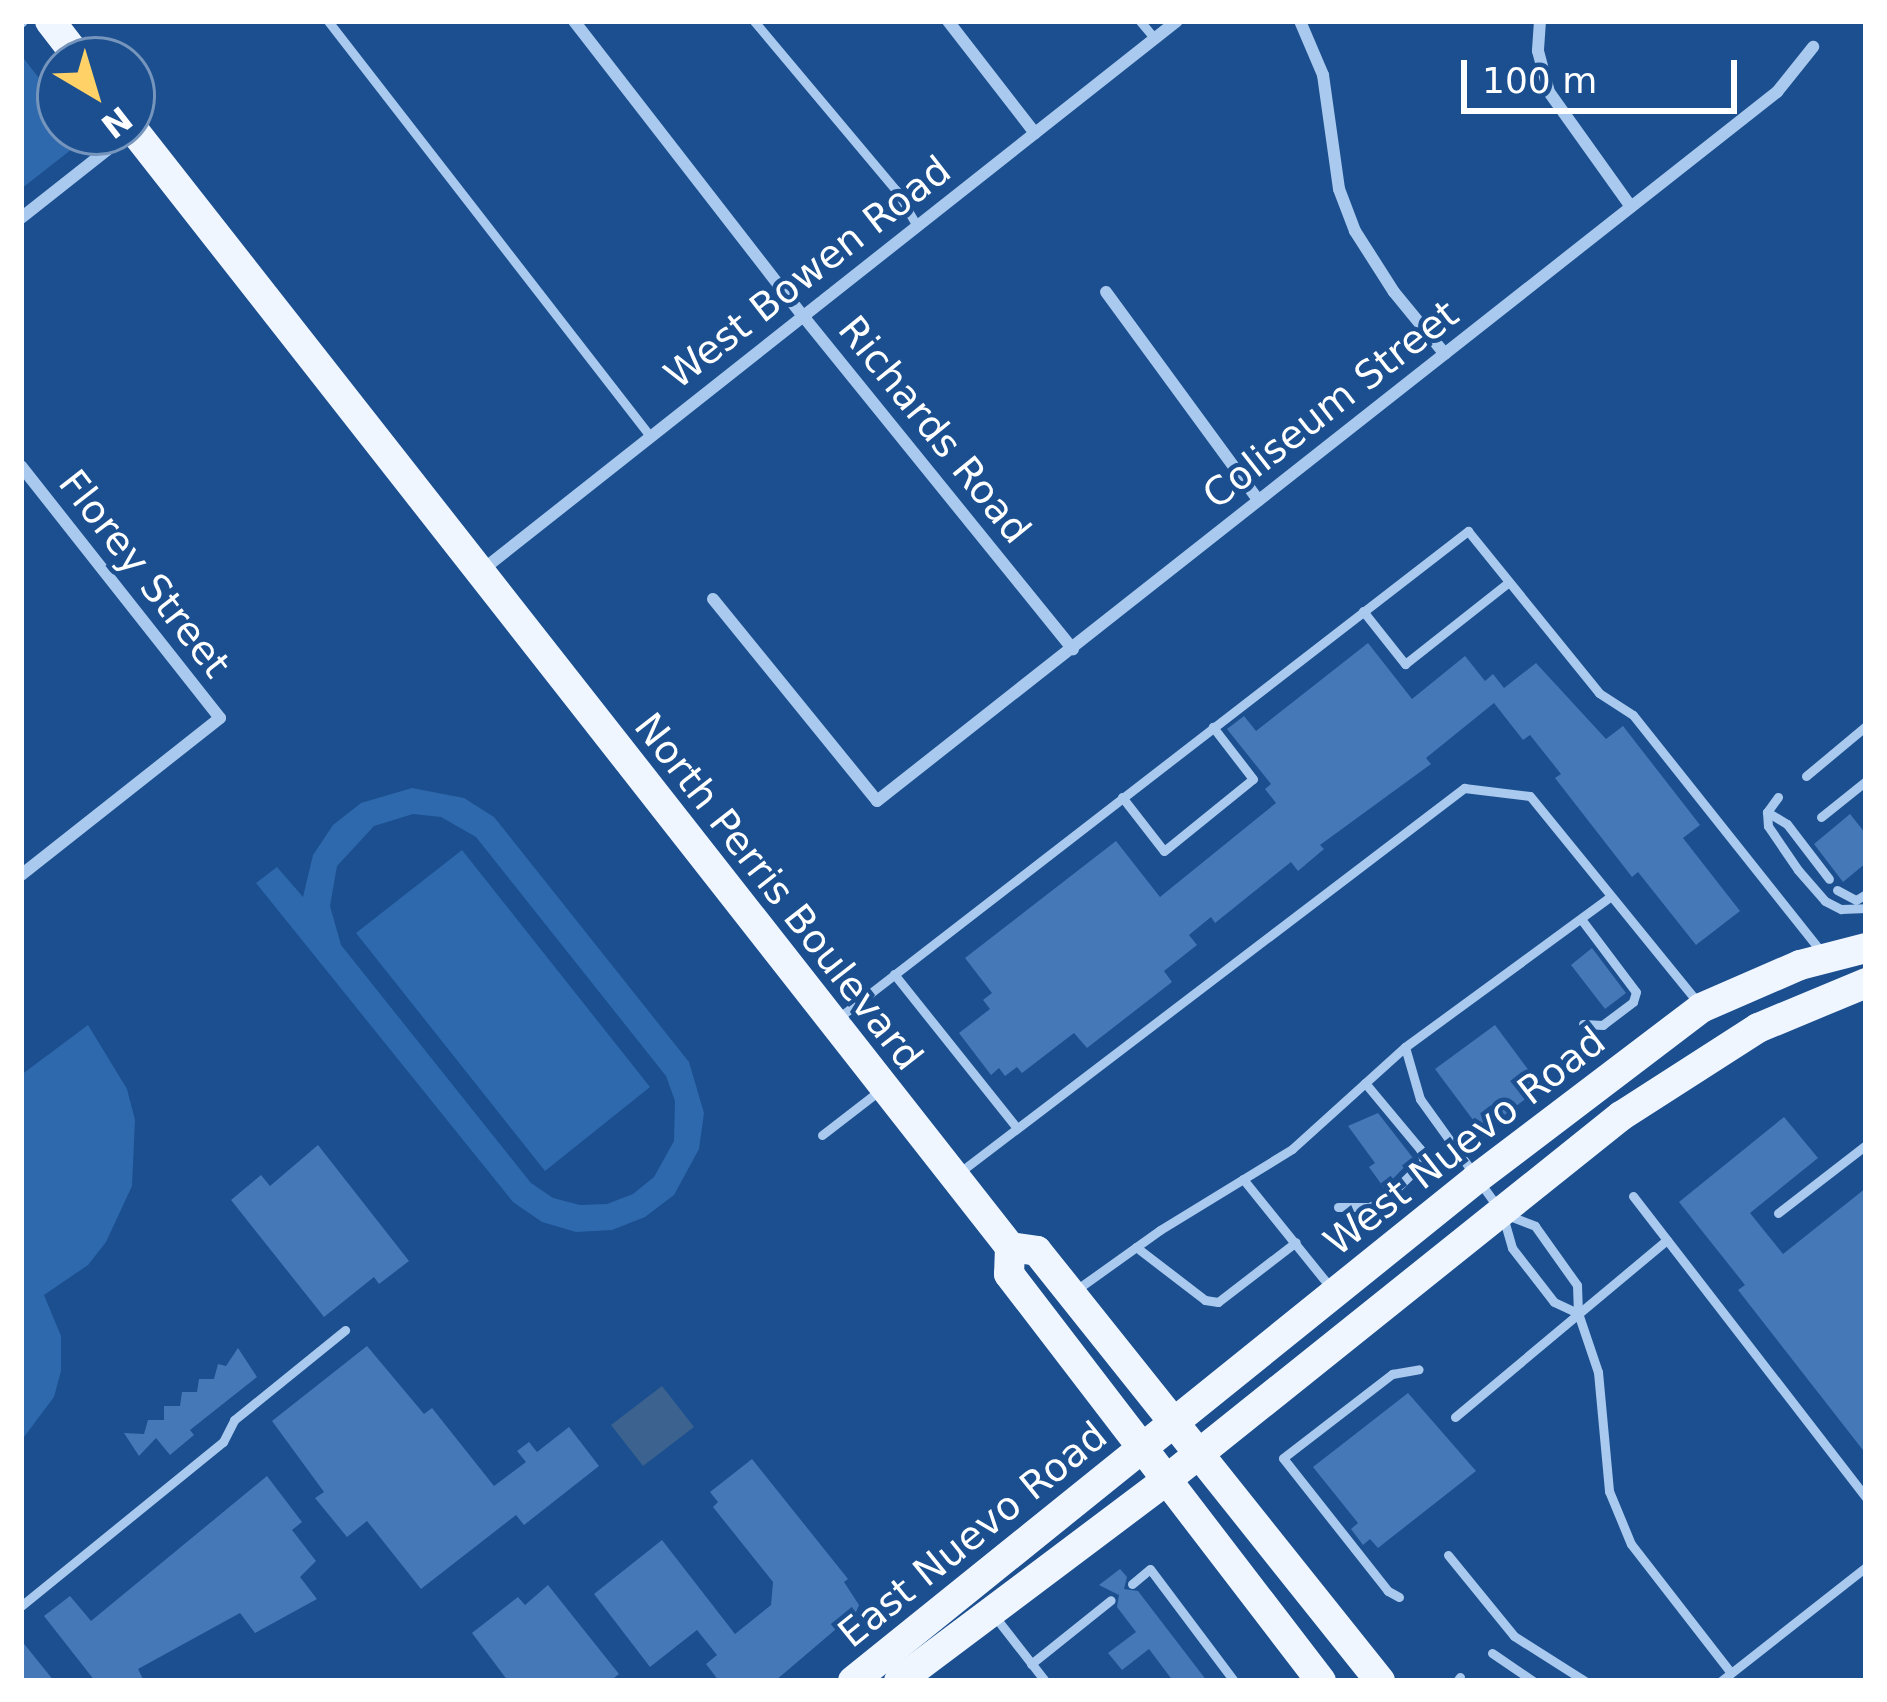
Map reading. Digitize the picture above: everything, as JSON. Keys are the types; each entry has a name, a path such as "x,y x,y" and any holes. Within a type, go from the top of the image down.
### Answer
{"main road":[{"name":"North Perris Boulevard","path":"152,156 1010,1247 1037,1251 1381,1681"},
{"name":"West Nuevo Road","path":"1142,1449 1476,1179 1701,1007 1826,958 1866,948"},
{"name":"West Nuevo Road","path":"1165,1481 1621,1115 1758,1028 1866,983"},
{"path":"1621,1115 1626,1094 1648,1072 1703,1037 1706,1020 1701,1007"},
{"path":"1010,1247 1010,1274 1311,1678"},
{"name":"East Nuevo Road","path":"853,1681 1142,1449"},
{"name":"East Nuevo Road","path":"899,1681 1165,1481"}],"street":[{"name":"Richards Road","path":"574,21 803,316 1073,649"},
{"path":"948,21 1036,133"},
{"name":"West Bowen Road","path":"478,574 1177,21"},
{"path":"1300,21 1323,75 1339,189 1355,231 1394,292 1445,354"},
{"path":"1540,21 1538,51 1550,92 1631,207"},
{"name":"Coliseum Street","path":"713,599 878,802 1777,92 1813,47"},
{"path":"21,218 99,156"},
{"path":"1106,292 1258,500"},
{"name":"Florey Street","path":"21,466 220,718 21,874"}],"lane":[{"path":"328,21 650,436"},
{"path":"754,21 896,190 917,226"},
{"path":"1140,21 1154,39"},
{"path":"832,1023 1468,531 1598,693 1633,716 1826,958"},
{"path":"1363,611 1406,664 1509,582"},
{"path":"1806,776 1866,726"},
{"path":"1122,797 1164,850 1253,779 1213,727"},
{"path":"1821,817 1866,782"},
{"path":"954,1176 1464,788 1530,796 1701,1007"},
{"path":"1778,797 1767,812 1768,826 1825,901 1841,909 1866,908"},
{"path":"1767,812 1787,824 1829,879"},
{"path":"1837,890 1856,900 1866,894"},
{"path":"1072,1294 1136,1246 1292,1149 1405,1047 1610,897"},
{"path":"1581,919 1636,992 1633,1002 1603,1025 1583,1024"},
{"path":"894,974 1017,1128"},
{"path":"1405,1047 1420,1099 1502,1213 1512,1248 1554,1302 1578,1312"},
{"path":"1338,1207 1369,1207 1384,1201 1424,1161 1420,1149 1365,1083"},
{"path":"822,1135 884,1088"},
{"path":"1778,1213 1866,1145"},
{"path":"1243,1178 1335,1294"},
{"path":"1633,1196 1866,1497"},
{"path":"1502,1213 1534,1226 1577,1285 1578,1312 1598,1372 1609,1491 1631,1544 1731,1673"},
{"path":"1455,1417 1667,1240"},
{"path":"1136,1246 1205,1300 1217,1302 1295,1242"},
{"path":"21,1606 223,1442 234,1420 345,1330"},
{"path":"1399,1597 1388,1592 1283,1458 1392,1373 1419,1369"},
{"path":"1448,1556 1514,1636 1586,1681"},
{"path":"1721,1681 1866,1567"},
{"path":"1132,1584 1150,1569 1234,1681"},
{"path":"1031,1664 1111,1600"},
{"path":"989,1610 1045,1681"},
{"path":"1492,1653 1533,1681"}],"shaded area":[{"path":"21,55 36,74 36,156 63,156 21,189"},
{"path":"412,788 464,798 494,817 689,1062 704,1113 699,1149 674,1195 645,1217 612,1230 576,1232 542,1222 513,1202 256,883 277,867 303,897 313,855 333,825 361,803","holes":["413,814 441,817 476,837 666,1076 675,1101 674,1141 654,1177 633,1194 607,1204 580,1205 553,1198 531,1183 341,945 330,906 337,866 374,826"]},
{"path":"462,850 650,1087 545,1171 356,933"},
{"path":"88,1025 127,1089 135,1120 132,1186 106,1242 88,1265 44,1295 61,1336 61,1371 54,1397 21,1441 21,1075"},
{"path":"662,1386 694,1427 643,1466 611,1425"}],"building":[{"path":"1368,643 1412,699 1465,656 1485,681 1493,674 1504,688 1536,663 1606,739 1623,726 1700,825 1683,838 1740,911 1696,945 1638,872 1632,877 1555,778 1561,774 1530,735 1523,740 1494,703 1426,758 1431,764 1320,845 1324,849 1298,871 1291,862 1215,923 1211,917 1189,935 1197,945 1164,971 1172,982 1087,1048 1074,1033 1022,1073 1017,1067 1005,1076 999,1068 991,1075 959,1033 990,1009 983,1000 992,993 965,958 1116,841 1160,897 1276,803 1265,789 1271,784 1227,729 1244,716 1256,731"},
{"path":"1850,814 1866,834 1866,863 1843,882 1814,844"},
{"path":"1592,948 1626,993 1605,1009 1571,965"},
{"path":"1495,1025 1538,1083 1536,1091 1482,1132 1435,1069"},
{"path":"1378,1113 1413,1158 1384,1188 1369,1167 1375,1163 1348,1126"},
{"path":"1784,1117 1818,1158 1750,1213 1783,1254 1866,1188 1866,1454 1738,1290 1745,1285 1679,1202"},
{"path":"318,1145 409,1261 379,1284 374,1277 324,1317 231,1200 261,1175 270,1186"},
{"path":"367,1346 424,1414 432,1408 494,1486 526,1462 517,1451 529,1442 537,1452 569,1427 599,1466 524,1525 516,1515 421,1589 367,1521 347,1537 315,1498 324,1492 272,1421"},
{"path":"238,1348 257,1377 190,1430 194,1435 170,1455 156,1438 139,1456 124,1433 144,1434 148,1420 164,1420 164,1406 180,1406 182,1392 197,1392 199,1379 214,1379 218,1364 226,1366"},
{"path":"1408,1393 1476,1471 1378,1548 1370,1539 1363,1545 1351,1529 1358,1523 1313,1467"},
{"path":"752,1459 848,1579 844,1582 859,1605 856,1612 775,1681 719,1681 706,1664 717,1655 697,1630 650,1667 594,1594 662,1540 735,1634 771,1605 773,1582 713,1507 718,1502 710,1492"},
{"path":"267,1476 302,1522 292,1530 316,1561 300,1577 317,1599 255,1633 240,1613 138,1669 144,1681 95,1681 44,1616 70,1596 91,1621"},
{"path":"1120,1569 1127,1577 1124,1589 1138,1591 1207,1681 1173,1681 1149,1649 1122,1670 1108,1653 1136,1632 1117,1607 1119,1595 1099,1585"},
{"path":"548,1585 619,1674 610,1681 508,1681 472,1633 518,1597 525,1605"},
{"path":"21,1640 54,1681 21,1681"}]}
